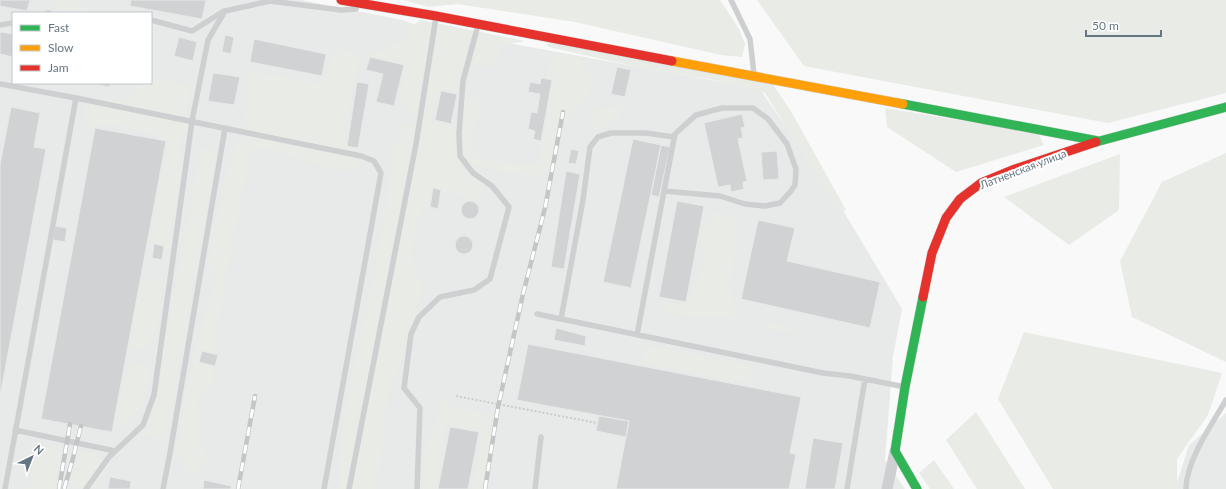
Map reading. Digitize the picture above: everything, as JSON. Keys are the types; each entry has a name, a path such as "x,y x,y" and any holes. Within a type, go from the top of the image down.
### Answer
{"street":[{"path":"341,0 392,6 478,25 1098,142"},
{"name":"Латненская улица","path":"887,489 895,451 905,387 932,253 946,218 960,198 980,183 1015,169 1098,142 1226,107"},
{"path":"895,451 917,489"}],"lane":[{"path":"731,0 750,39 754,77"},
{"path":"152,20 192,31 225,11 270,1 341,10 392,6"},
{"path":"86,489 109,457 143,425 154,395 192,121 208,40 225,11"},
{"path":"349,489 416,144 436,16"},
{"path":"0,25 12,23"},
{"path":"417,489 420,408 404,388 410,334 419,317 440,297 474,290 490,279 509,207 492,186 473,173 460,156 458,132 463,81 478,25"},
{"path":"0,84 192,121 361,156 374,161 381,173 324,489"},
{"path":"4,489 76,98"},
{"path":"637,334 674,134 696,115 722,108 753,108 768,119 787,144 796,169 796,185 792,191 780,203 765,206 746,204 720,196 664,191"},
{"path":"163,489 225,128"},
{"path":"561,319 584,200 590,147 598,137 611,133 646,134 674,138"},
{"path":"537,314 822,373 865,379 905,387"},
{"path":"847,489 865,379"},
{"path":"1186,489 1186,481 1197,450 1226,400"},
{"path":"15,430 115,451"},
{"path":"535,489 541,437"}],"path":[{"path":"456,396 597,423"}],"shaded area":[{"path":"0,0 301,0 402,20 426,28 760,89 841,207 902,309 893,356 885,460 905,489 0,489"},
{"path":"63,0 72,1 84,6 90,12 52,12 55,6"},
{"path":"403,0 720,0 739,29 745,44 742,57 721,55 575,22 457,4 429,7"},
{"path":"757,0 1226,0 1226,93 1108,123 804,66"},
{"path":"421,20 525,41 501,46 496,67 478,65 463,61 457,92 442,89 437,92 430,122 456,128 462,144 465,98 482,97 480,115 470,137 474,154 506,162 539,165 541,158 539,157 551,95 545,76 550,63 557,57 564,55 570,54 576,56 585,63 588,69 591,86 587,97 557,136 554,142 552,161 548,171 543,176 536,179 521,174 488,170 467,163 459,170 464,173 480,171 484,194 475,203 449,190 423,203 414,237 412,260 418,273 422,291 398,372 388,396 377,488 338,489 341,432 368,304 387,203 391,152 406,124 420,122 415,119 399,97 404,65 364,53 385,50 403,39 412,26"},
{"path":"550,41 772,83 792,113 846,210 839,213 765,93 714,80 642,68 549,47 547,46"},
{"path":"338,48 360,54 342,142 354,147 360,167 342,171 301,160 270,148 252,149 240,204 215,339 213,380 197,402 202,422 198,439 206,453 206,467 193,474 176,455 185,400 198,340 217,273 208,265 224,184 234,149 241,141 247,126 244,125 250,71 323,84 332,56"},
{"path":"152,76 189,87 188,128 179,142 183,164 168,253 149,245 167,148 168,145 171,144 153,135 115,124 87,127 84,118 86,98 105,98 128,102 134,95 139,84 152,84"},
{"path":"619,105 622,106 622,110 617,121 594,131 590,122 598,109"},
{"path":"885,108 1038,133 1044,145 956,172 887,127"},
{"path":"201,148 209,148 220,158 214,164 213,179 195,269 188,320 176,381 171,427 162,441 144,434 150,422"},
{"path":"1226,153 1226,362 1132,317 1120,261 1162,182"},
{"path":"1120,154 1119,210 1069,245 1004,197"},
{"path":"712,210 736,218 735,250 730,284 736,317 695,317 668,313 662,304 666,302 679,305 690,300 706,255 701,244 701,235 699,230 713,220"},
{"path":"147,279 163,282 156,337 144,348 130,350 137,295 142,281"},
{"path":"764,321 792,327 790,334 764,327"},
{"path":"1024,332 1222,373 1208,415 1177,459 1177,489 1053,489 998,399"},
{"path":"643,345 749,364 752,384 643,363"},
{"path":"143,364 150,374 142,407 126,422 118,422 122,393 129,366"},
{"path":"449,399 450,407 443,440 438,489 423,489 424,453 442,403"},
{"path":"454,406 497,416 485,489 472,489 482,436 472,431 450,427 450,411"},
{"path":"976,412 1025,489 977,489 946,440"},
{"path":"1226,413 1226,489 1175,489 1189,445"},
{"path":"46,445 61,446 56,489 24,489 32,476 34,461 40,454 38,451 41,447"},
{"path":"83,450 99,456 110,464 96,488 75,487 70,475"},
{"path":"934,460 954,489 930,489 919,473"}],"building":[{"path":"0,0 30,0 27,11 0,6"},
{"path":"131,0 206,0 202,19 130,6"},
{"path":"0,32 12,34 12,57 0,54"},
{"path":"225,35 234,37 231,54 222,52"},
{"path":"179,37 197,42 193,61 174,56"},
{"path":"254,39 326,54 322,76 250,62"},
{"path":"370,57 404,65 394,106 376,102 383,74 366,70"},
{"path":"617,67 631,70 625,97 611,94"},
{"path":"213,73 240,77 234,105 208,101"},
{"path":"541,78 552,80 541,141 533,139 535,131 528,129 531,112 537,113 540,94 528,92 530,82 540,84"},
{"path":"357,82 369,84 358,148 347,146"},
{"path":"94,84 110,84 110,87"},
{"path":"441,91 457,94 451,124 435,120"},
{"path":"11,107 40,113 34,147 46,149 0,397 0,165"},
{"path":"742,114 745,127 741,128 743,138 738,139 747,181 743,182 744,189 731,192 730,185 718,187 704,123"},
{"path":"95,128 166,141 112,432 41,419"},
{"path":"633,139 661,145 631,288 603,282"},
{"path":"661,145 670,147 659,197 651,195"},
{"path":"571,149 579,151 576,164 568,163"},
{"path":"777,151 779,179 763,180 761,152"},
{"path":"566,171 580,174 564,269 551,267"},
{"path":"433,188 441,190 438,209 430,207"},
{"path":"470,201 476,204 479,210 476,216 470,219 464,216 461,210 464,204"},
{"path":"677,201 704,206 686,302 659,297"},
{"path":"758,220 795,228 787,261 880,282 870,328 741,299"},
{"path":"55,226 67,228 65,242 53,240"},
{"path":"464,236 470,239 473,245 470,251 464,254 458,251 455,245 458,239"},
{"path":"154,244 164,246 162,260 152,258"},
{"path":"556,328 586,336 585,346 554,340"},
{"path":"528,344 801,397 790,453 796,454 789,489 616,489 629,421 517,400"},
{"path":"202,351 218,355 215,366 199,362"},
{"path":"599,416 629,421 626,437 596,431"},
{"path":"450,427 479,432 468,489 438,489"},
{"path":"813,438 843,443 835,489 805,489"},
{"path":"110,477 131,481 130,489 108,489"},
{"path":"204,480 231,486 231,489 203,489"}],"railway":[{"path":"485,489 498,407 523,294 545,208 563,112"},
{"path":"238,489 255,396"},
{"path":"59,489 70,424"},
{"path":"64,489 81,426"}],"traffic: fast":[{"path":"903,104 1098,141"},
{"path":"1096,142 1226,107"},
{"path":"917,489 895,451 905,387 923,297"}],"traffic: slow":[{"path":"672,61 903,104"}],"traffic: jam":[{"path":"341,0 436,16 672,61"},
{"path":"923,297 932,253 946,218 960,199 981,183 1015,169 1096,142"}]}
